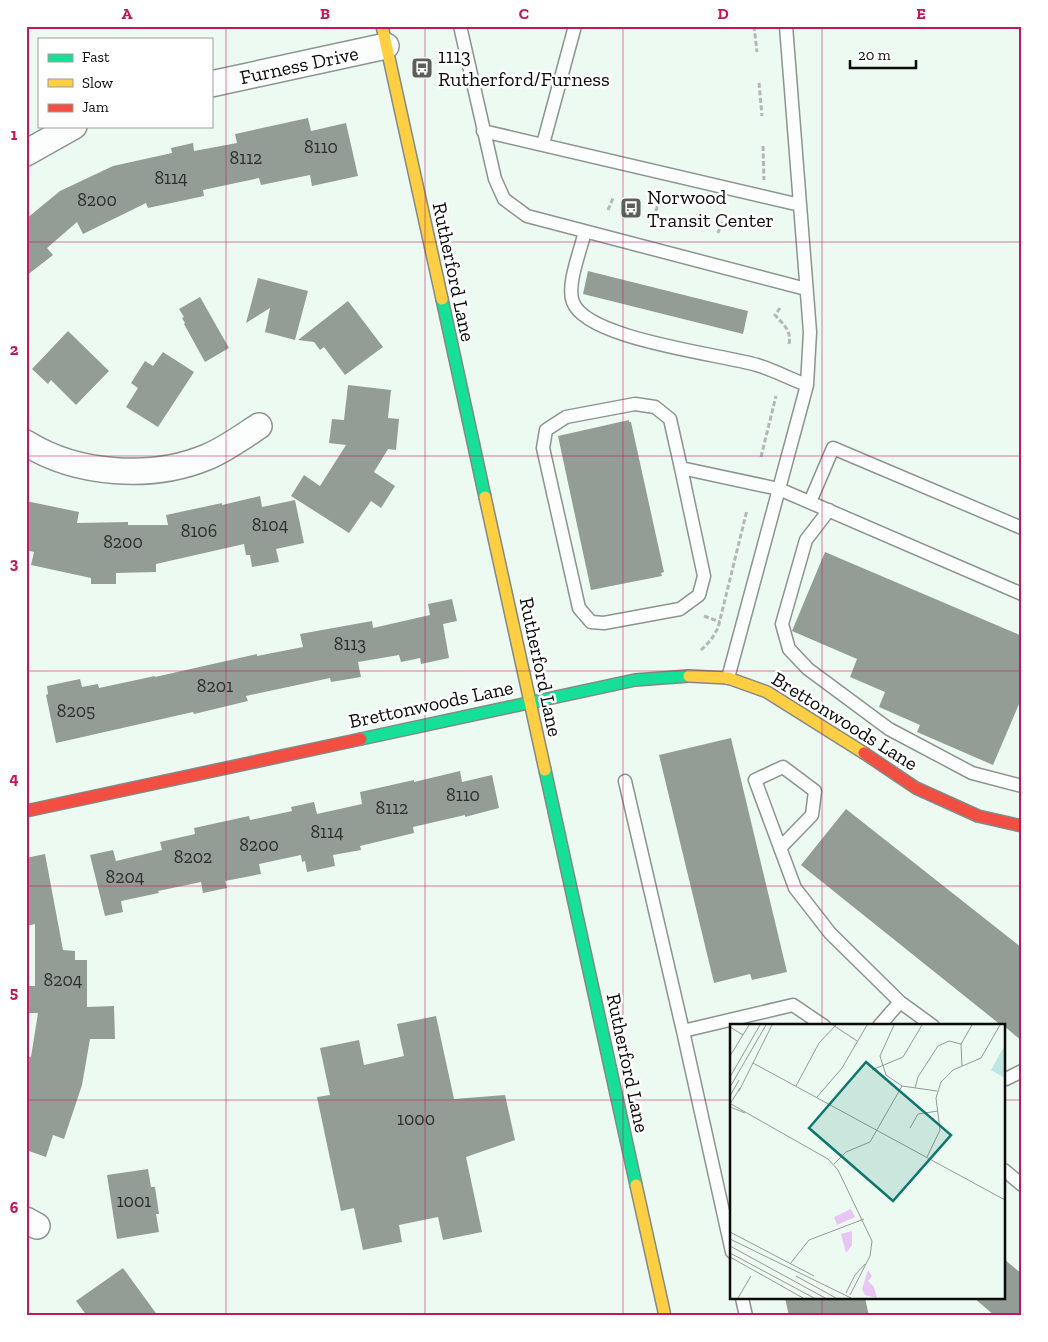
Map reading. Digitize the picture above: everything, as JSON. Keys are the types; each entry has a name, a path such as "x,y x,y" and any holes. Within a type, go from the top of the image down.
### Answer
{"street":[{"name":"Furness Drive","path":"212,84 384,36"},
{"name":"Rutherford Lane","path":"384,36 665,1316"},
{"path":"26,153 70,128"},
{"path":"26,444 46,454 100,469 151,472 205,458 224,449 259,426"},
{"name":"Brettonwoods Lane","path":"26,811 635,680 695,676 728,678 767,692 816,721 916,788 978,816 1022,826"}],"lane":[{"path":"460,26 494,179 504,199 527,216 806,289"},
{"path":"542,144 575,26"},
{"path":"728,678 807,385 810,332 786,26"},
{"path":"484,131 800,205"},
{"path":"586,231 570,290 573,303 582,316 602,326 648,342 758,365 807,385"},
{"path":"635,404 655,407 670,419 681,468 704,576 699,595 680,609 604,623 591,622 578,608 543,448 546,430 566,417 635,404"},
{"path":"810,502 833,448 1022,528"},
{"path":"681,468 779,489 1022,594"},
{"path":"829,510 806,540 787,606 782,624 789,649 808,669 889,729 972,772 1022,786"},
{"path":"780,848 812,815 815,791 783,768 755,780 780,848 795,888 830,932 900,1002 930,1024"},
{"path":"625,781 730,1243"},
{"path":"881,1024 900,1002"},
{"path":"683,1031 793,1005 821,1024"},
{"path":"1006,1079 1022,1071"},
{"path":"1006,1172 1022,1185"},
{"path":"742,1300 746,1316"}],"path":[{"path":"754,26 756,52"},
{"path":"759,83 762,116"},
{"path":"763,146 764,181"},
{"path":"608,210 613,198"},
{"path":"653,218 658,205"},
{"path":"718,233 722,222"},
{"path":"780,308 775,315 788,330 789,344"},
{"path":"761,457 776,396"},
{"path":"701,650 711,640 720,622 746,510"},
{"path":"704,616 720,622"}],"building":[{"path":"308,118 311,131 346,123 358,176 312,186 310,175 261,185 259,178 203,190 204,196 148,208 146,203 83,234 77,222 47,248 53,255 26,276 26,219 60,191 113,166 172,153 171,148 193,143 194,151 237,143 235,134"},
{"path":"588,271 748,311 743,334 583,294"},
{"path":"258,278 308,291 295,340 265,332 270,308 246,323"},
{"path":"200,297 229,348 205,362 184,324 182,318 184,317 179,309"},
{"path":"348,301 383,347 345,375 324,347 320,350 314,342 298,340"},
{"path":"68,331 109,371 76,405 51,380 48,384 32,369"},
{"path":"163,352 194,372 158,427 126,407 138,388 131,383 145,361 153,366"},
{"path":"348,385 391,390 388,418 399,419 396,450 388,449 374,472 395,486 381,508 371,501 349,533 291,496 304,475 320,486 346,445 329,443 332,419 344,420"},
{"path":"629,420 631,422 664,572 661,573 662,576 591,590 558,436"},
{"path":"260,496 262,507 295,500 304,543 276,549 279,562 252,567 250,555 246,555 244,544 156,564 156,572 116,573 116,584 91,584 91,578 31,565 34,552 26,550 26,501 79,512 77,523 128,522 128,525 168,525 166,515"},
{"path":"825,552 1022,636 1022,697 993,765 917,732 920,725 879,707 885,692 850,677 857,659 792,631"},
{"path":"452,599 457,621 443,624 449,658 421,664 420,658 401,662 399,655 358,662 361,677 331,682 330,678 246,696 248,701 56,743 46,695 48,694 47,686 80,679 82,687 98,684 99,688 257,654 257,656 303,647 300,634 372,621 373,628 430,615 428,604"},
{"path":"731,738 787,972 752,980 750,974 714,983 659,755"},
{"path":"460,771 462,782 492,775 499,808 413,827 414,833 360,846 361,850 333,855 335,866 307,872 305,861 302,862 301,855 259,864 261,874 225,881 227,888 203,893 201,882 158,891 159,893 121,901 123,912 105,916 90,855 113,850 116,861 162,850 160,842 195,834 194,828 249,816 250,820 292,811 291,807 314,802 317,814 362,804 360,792"},
{"path":"846,809 1022,948 1022,1041 1006,1028 1006,1024 1000,1024 801,865"},
{"path":"45,854 63,950 75,951 75,960 87,960 87,1007 114,1006 115,1039 90,1039 82,1085 64,1139 53,1135 46,1157 26,1150 26,1056 31,1057 38,1013 26,1013 26,986 35,986 35,924 26,926 26,858"},
{"path":"436,1016 454,1099 505,1095 515,1140 466,1157 482,1232 443,1240 438,1217 399,1225 402,1242 363,1250 354,1208 341,1211 317,1097 330,1095 320,1048 359,1040 364,1065 404,1056 397,1024"},
{"path":"148,1169 151,1187 155,1187 159,1214 156,1214 159,1232 117,1239 107,1175"},
{"path":"1006,1261 1022,1274 1022,1316 995,1316 976,1300 1006,1300"},
{"path":"123,1268 158,1316 87,1316 76,1301"},
{"path":"785,1300 865,1300 869,1316 789,1316"}],"traffic: fast":[{"path":"442,299 485,497"},
{"path":"361,739 635,680 689,676"},
{"path":"545,770 636,1185"}],"traffic: slow":[{"path":"382,26 442,299"},
{"path":"485,497 545,770"},
{"path":"689,676 728,678 767,692 864,753"},
{"path":"636,1185 665,1316"}],"traffic: jam":[{"path":"26,811 361,739"},
{"path":"864,753 916,788 978,816 1022,826"}],"place":[{"name":"1113 Rutherford/Furness","path":"422,68"},
{"name":"Norwood Transit Center","path":"631,208"}]}
